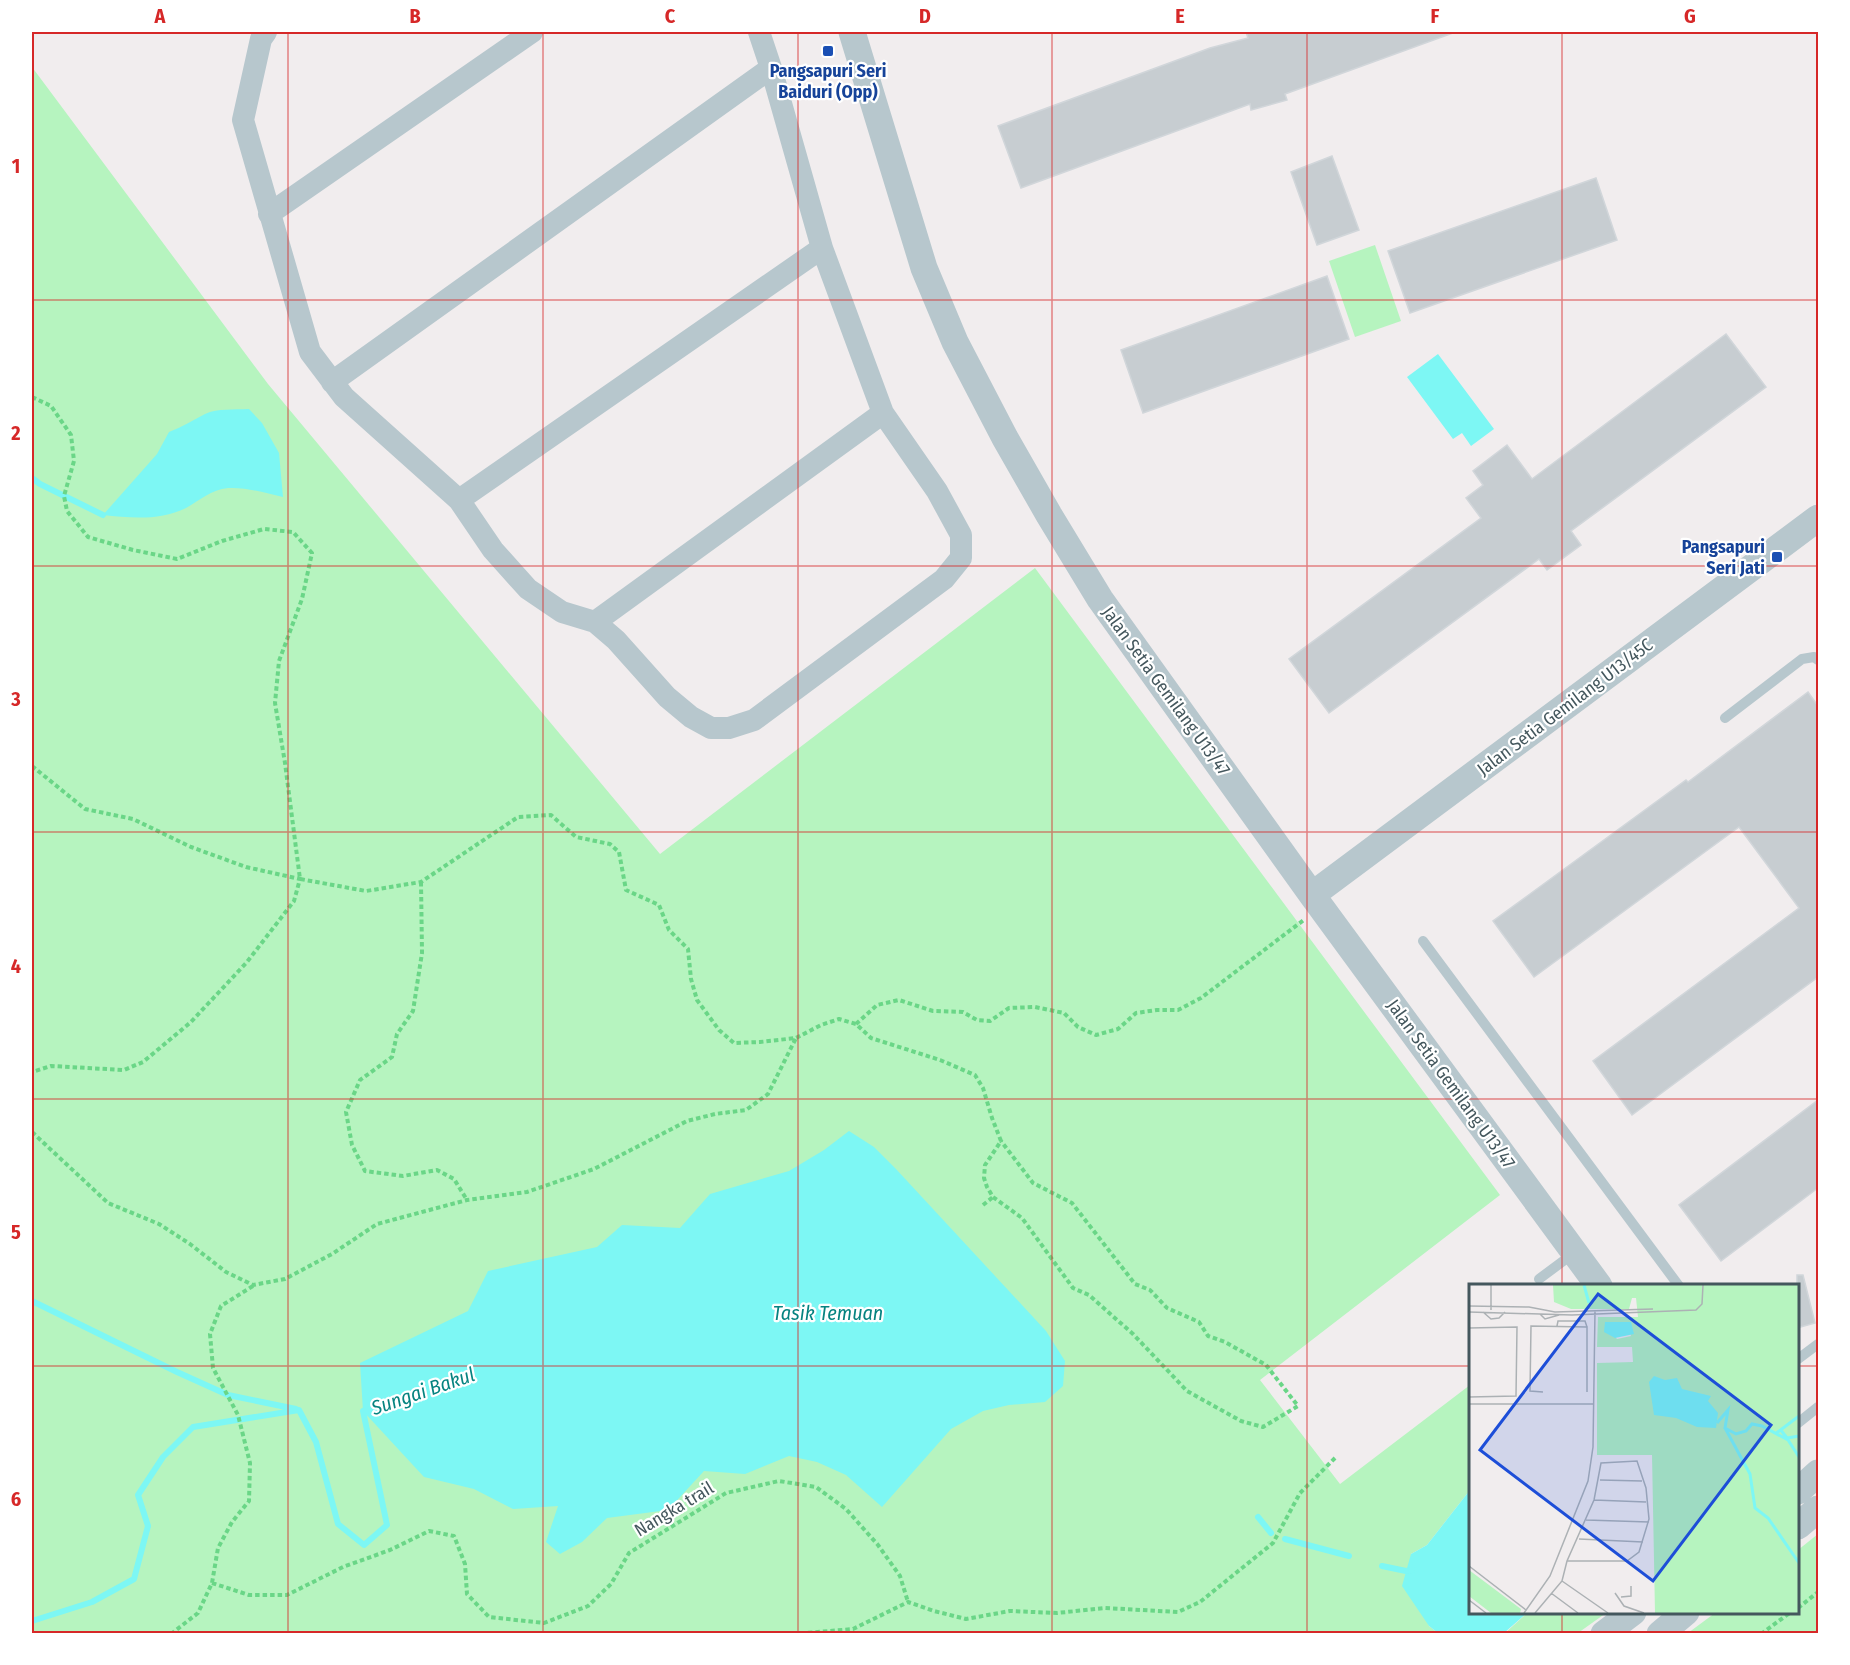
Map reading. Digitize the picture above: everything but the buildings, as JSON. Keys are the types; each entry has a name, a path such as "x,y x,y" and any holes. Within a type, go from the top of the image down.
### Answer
{"street":[{"path":"266,32 261,39 243,120 310,352 344,398 459,500 493,550 528,589 562,612 595,622 616,640 667,697 691,717 711,728 729,728 754,720 944,579 961,558 962,535 937,492 883,413 822,248 759,32"},
{"path":"269,214 532,32"},
{"name":"Jalan Setia Gemilang U13/47","path":"852,32 924,268 955,342 1005,438 1049,515 1100,599 1317,901 1598,1284"},
{"path":"332,382 771,68"},
{"path":"459,500 822,248"},
{"path":"595,622 883,413"},
{"name":"Jalan Setia Gemilang U13/45C","path":"1317,901 1818,518"},
{"path":"1799,1489 1818,1473"},
{"path":"1799,1524 1818,1509"},
{"path":"1604,1634 1630,1614"},
{"path":"1659,1634 1684,1614"}],"lane":[{"path":"1725,718 1802,659 1814,657 1818,660"},
{"path":"1423,941 1678,1284"},
{"path":"1539,1279 1575,1252"},
{"path":"1799,1358 1818,1344"},
{"path":"1799,1421 1818,1407"}],"path":[{"path":"32,397 51,406 71,435 74,461 64,496 67,511 88,537 133,550 177,559 222,541 264,529 293,532 312,553 302,599 279,661 275,703 300,879 294,901 247,962 191,1022 143,1062 124,1071 51,1066 32,1072"},
{"path":"32,766 85,809 133,819 191,847 246,867 366,891 421,882 518,817 552,815 576,837 610,844 619,852 626,890 660,905 669,930 688,949 691,979 697,1000 719,1030 734,1043 796,1038 839,1018 856,1024 871,1038 940,1060 975,1075 983,1088 1001,1141 1033,1183 1072,1203 1135,1284 1150,1290 1167,1308 1199,1322 1208,1336 1225,1342 1266,1365 1298,1406 1263,1427 1241,1421 1187,1391 1133,1334 1089,1295 1073,1288 1022,1218 993,1197 984,1178 985,1165 1001,1141"},
{"path":"421,882 422,952 413,1011 397,1034 392,1057 360,1080 346,1112 352,1145 365,1172 403,1176 437,1170 454,1179 467,1200"},
{"path":"856,1024 877,1005 899,1000 933,1011 963,1012 977,1020 990,1021 1009,1008 1035,1007 1064,1013 1078,1027 1096,1035 1118,1029 1136,1013 1178,1010 1201,998 1317,901"},
{"path":"171,1634 198,1613 212,1583 218,1548 232,1522 249,1501 250,1463 238,1414 213,1368 210,1334 221,1306 253,1285 285,1279 333,1254 377,1224 467,1200 527,1192 594,1169 687,1121 746,1110 768,1094 796,1038"},
{"path":"32,1132 108,1203 159,1224 226,1272 253,1285"},
{"path":"983,1205 993,1197"},
{"path":"793,1634 852,1629 908,1602 966,1619 1010,1611 1057,1613 1105,1608 1178,1612 1200,1602 1274,1542 1300,1493 1337,1456"},
{"name":"Nangka trail","path":"212,1583 249,1595 287,1595 343,1567 390,1550 429,1531 454,1536 465,1564 467,1594 489,1617 544,1623 588,1606 611,1584 629,1553 726,1493 779,1481 816,1488 846,1509 878,1545 900,1576 908,1602"},
{"path":"1799,1606 1818,1592"},
{"path":"1761,1634 1788,1614"}],"green space":[{"path":"32,67 268,384 660,854 1035,568 1500,1195 1260,1380 1340,1484 1469,1386 1469,1491 1427,1545 1411,1554 1429,1626 1438,1633 32,1633"},
{"path":"1375,245 1401,321 1355,337 1329,261"},
{"path":"1818,1534 1818,1633 1688,1633 1714,1614 1799,1614 1799,1549"},
{"path":"1526,1614 1605,1614 1578,1633 1504,1634"}],"water":[{"path":"1438,354 1494,429 1471,446 1462,433 1453,439 1407,377"},
{"path":"249,409 262,423 279,453 283,497 249,489 228,488 211,493 186,508 166,515 134,518 103,515 157,454 169,432 210,412"},
{"name":"Tasik Temuan","path":"849,1131 874,1147 896,1169 1046,1331 1065,1361 1063,1386 1045,1402 1009,1405 983,1411 951,1429 882,1507 846,1475 817,1462 789,1456 745,1474 704,1471 668,1510 607,1518 582,1542 560,1554 546,1542 558,1506 513,1509 474,1489 424,1477 363,1411 360,1363 468,1311 488,1271 597,1247 622,1225 680,1228 710,1194 789,1171 824,1150"},
{"path":"1469,1491 1469,1614 1526,1614 1504,1633 1438,1633 1429,1626 1402,1586 1411,1554 1427,1545"}],"waterway":[{"path":"32,478 103,515"},
{"path":"32,1301 228,1395 296,1409"},
{"name":"Sungai Bakul","path":"32,1621 92,1602 134,1579 148,1526 138,1495 163,1457 193,1427 299,1410 316,1442 338,1524 364,1545 387,1525 363,1411 370,1409"},
{"name":"Sungai Bakul","path":"1258,1517 1271,1533"},
{"name":"Sungai Bakul","path":"1285,1539 1349,1556"},
{"name":"Sungai Bakul","path":"1382,1566 1412,1570"}],"place":[{"name":"Pangsapuri Seri Baiduri (Opp)","path":"828,51"},
{"name":"Pangsapuri Seri Jati","path":"1777,557"}]}
